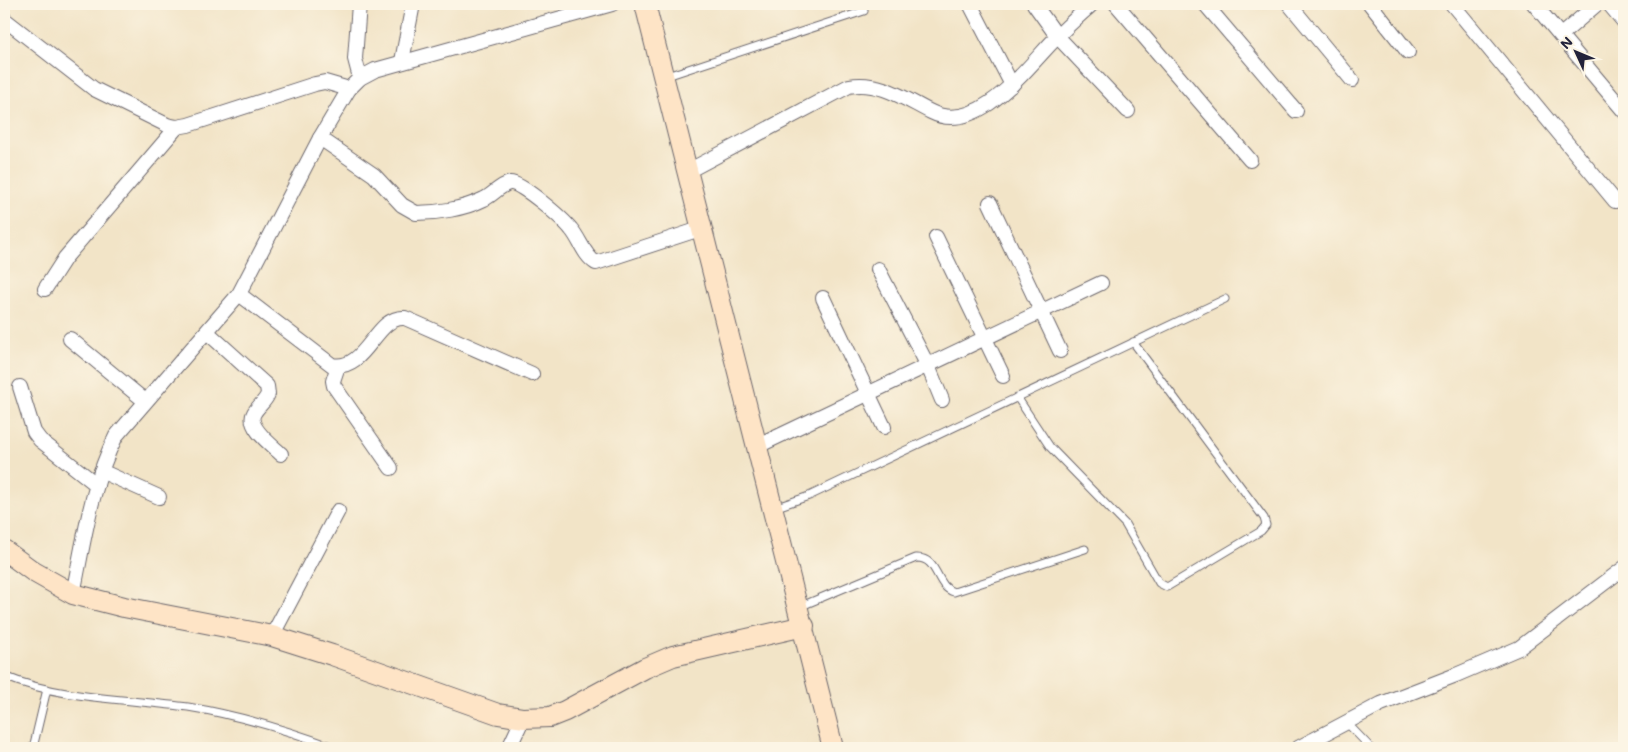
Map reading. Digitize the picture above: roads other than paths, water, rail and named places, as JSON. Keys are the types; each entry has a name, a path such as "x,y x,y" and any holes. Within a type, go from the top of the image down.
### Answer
{"main road":[{"path":"645,4 688,171 697,230 758,446 781,505 799,607 833,748"},
{"path":"4,550 34,572 73,594 124,607 272,636 332,655 498,714 523,718 541,719 566,711 645,668 673,656 804,626"}],"street":[{"path":"359,4 355,59 360,78"},
{"path":"402,61 413,4"},
{"path":"73,594 99,478 116,436 239,294 320,138 349,89 360,78 375,70 402,61 612,4"},
{"path":"970,4 1012,85"},
{"path":"1034,4 1057,36 1128,111"},
{"path":"688,171 850,86 871,84 935,114 952,118 965,116 983,108 1012,85 1057,36 1092,4"},
{"path":"1116,4 1250,160"},
{"path":"1205,4 1296,111"},
{"path":"1289,4 1352,80"},
{"path":"1370,4 1408,52"},
{"path":"1452,4 1615,201"},
{"path":"1534,4 1624,110"},
{"path":"1561,35 1597,4"},
{"path":"1609,4 1624,22"},
{"path":"4,19 94,89 168,125 177,127 314,84 325,82 349,89"},
{"path":"45,289 65,258 177,127"},
{"path":"320,138 374,175 402,205 416,213 470,205 485,199 508,184 514,183 524,189 572,229 588,257 596,262 697,230"},
{"path":"990,203 1043,311 1060,351"},
{"path":"936,237 1003,376"},
{"path":"878,269 928,366 942,400"},
{"path":"758,446 869,395 1101,283"},
{"path":"239,294 325,362 338,366 345,366 354,360 388,324 399,317 406,318 532,374"},
{"path":"823,298 884,427"},
{"path":"207,332 267,386 269,390 267,399 255,412 253,422 255,428 281,454"},
{"path":"70,339 145,401"},
{"path":"338,366 333,381 334,386 391,468"},
{"path":"20,387 34,432 40,440 99,478 159,497"},
{"path":"272,636 338,511"},
{"path":"1298,748 1388,700 1456,675 1519,648 1624,568"},
{"path":"509,748 523,718"}],"lane":[{"path":"664,77 864,11"},
{"path":"781,505 809,496 1225,299"},
{"path":"1017,397 1050,447 1125,524 1159,583 1166,587 1262,531 1266,525 1264,518 1133,342"},
{"path":"799,607 916,558 924,558 929,561 944,588 954,592 1085,549"},
{"path":"4,676 47,689 229,714 268,724 336,748"},
{"path":"33,748 47,689"},
{"path":"1346,722 1371,748"}]}
